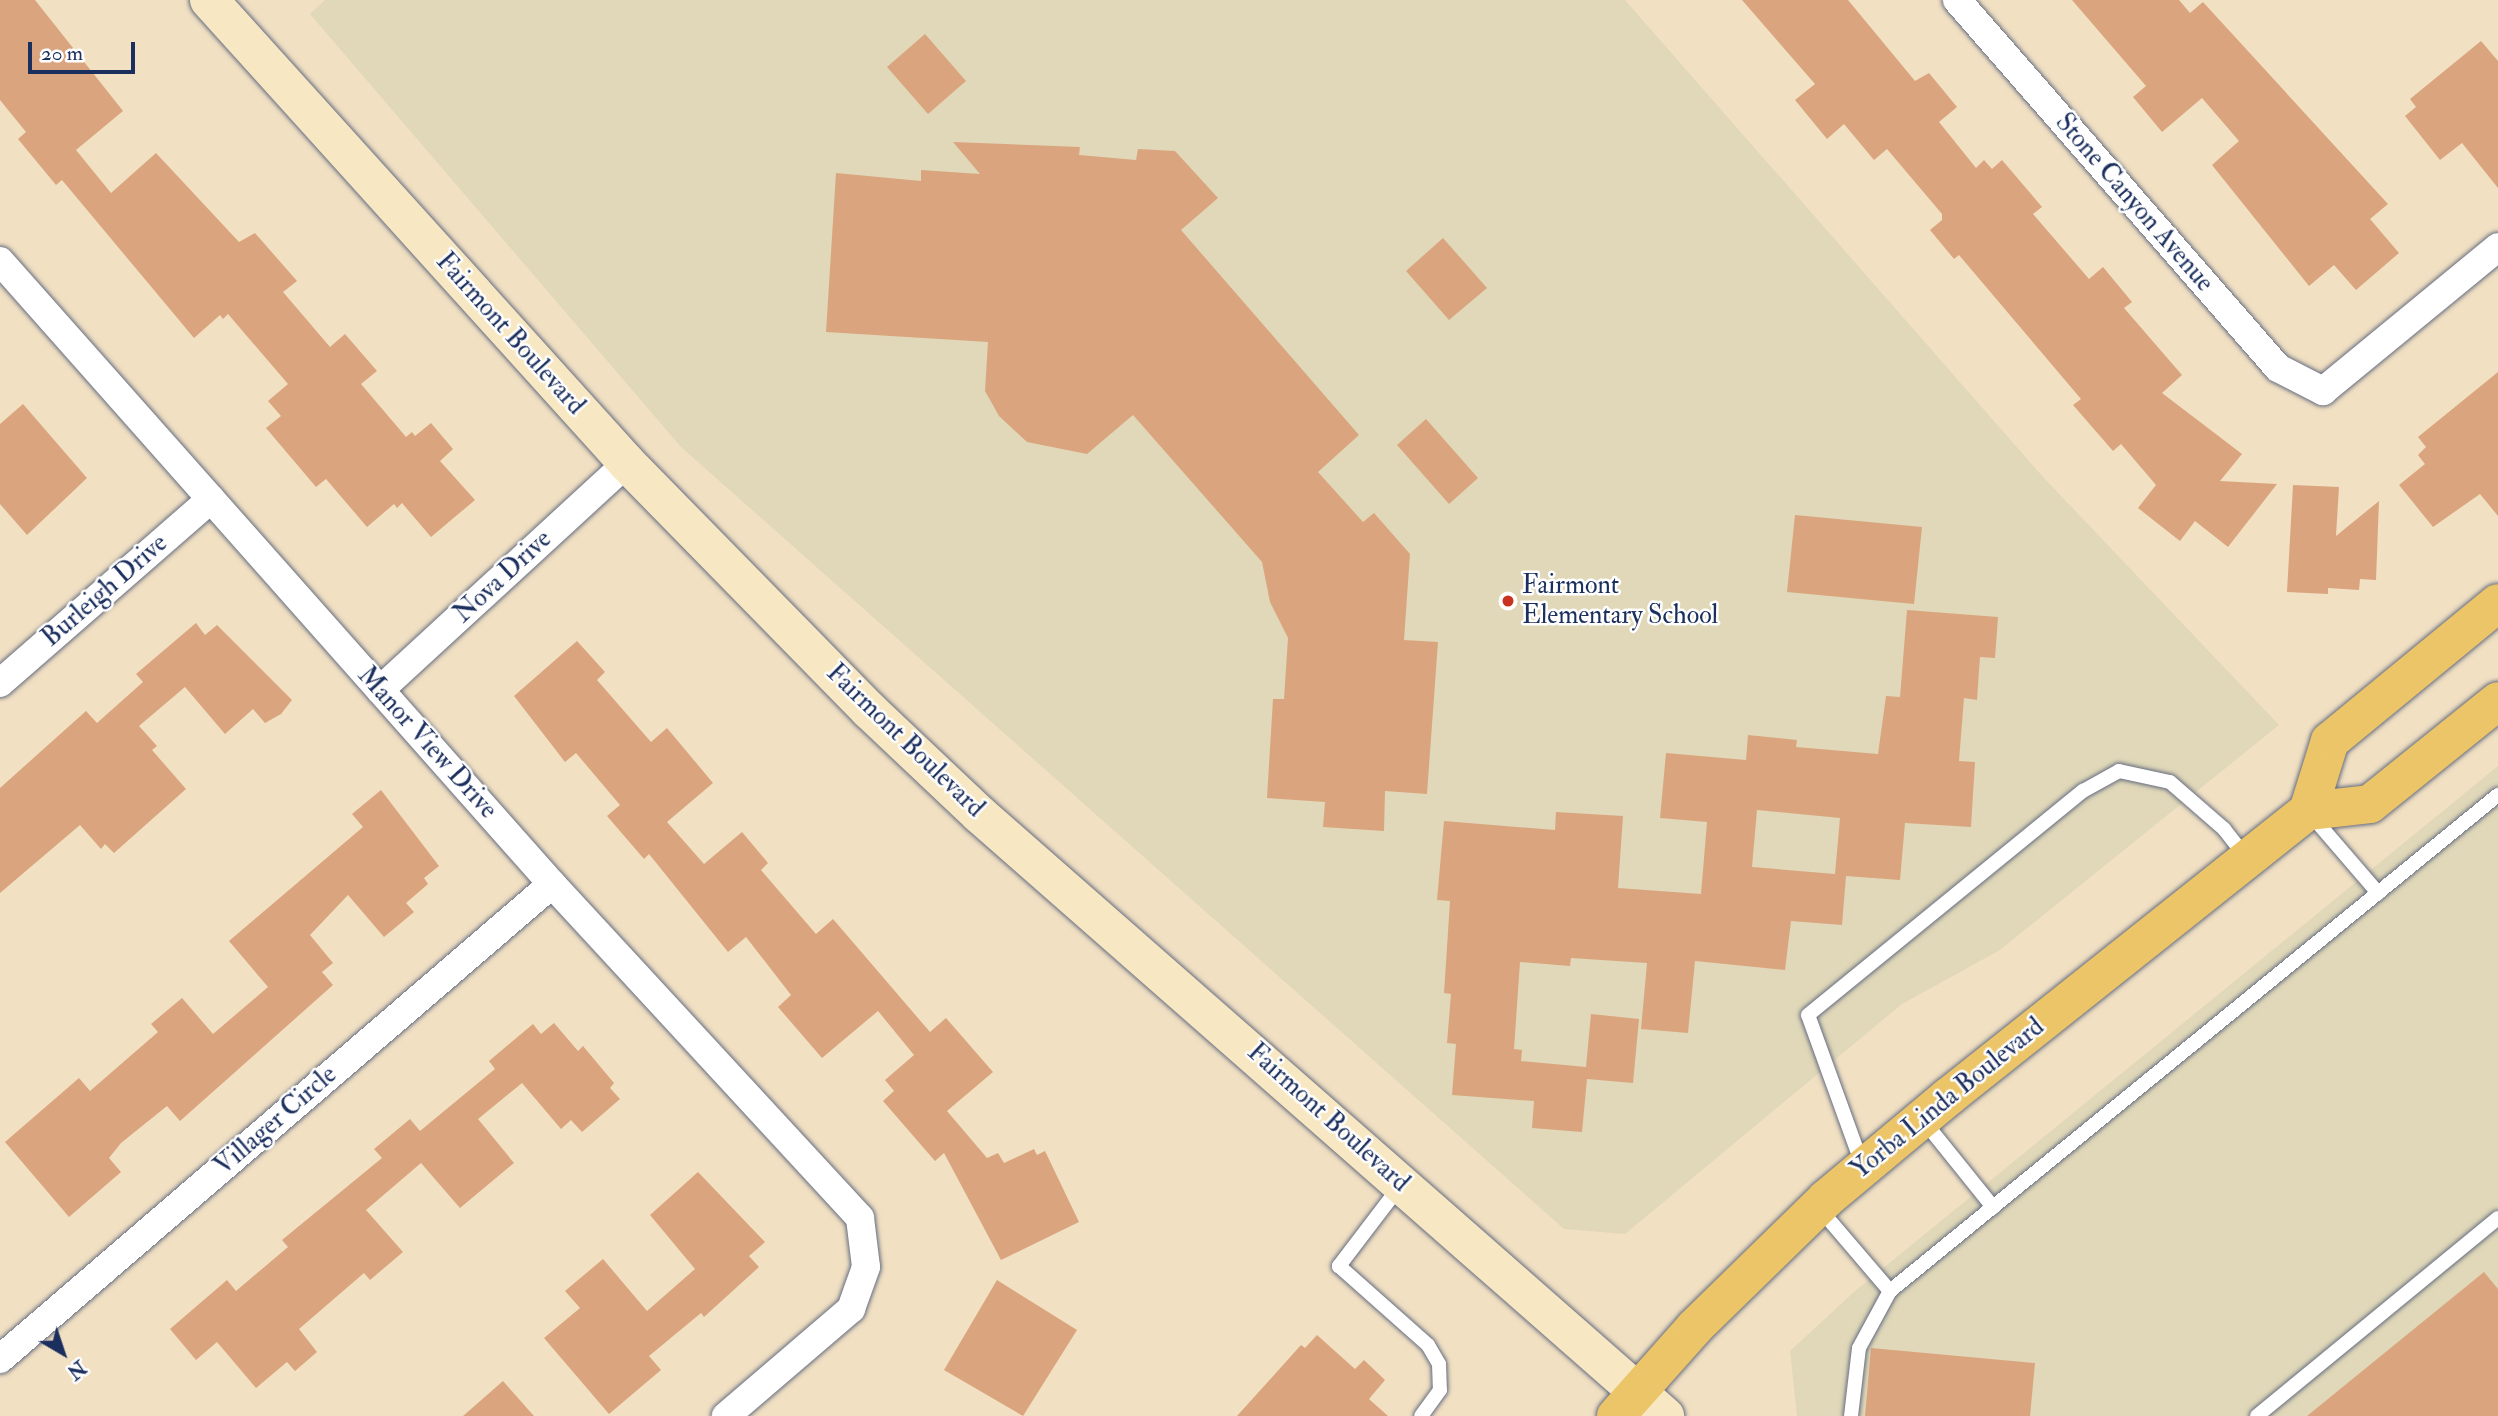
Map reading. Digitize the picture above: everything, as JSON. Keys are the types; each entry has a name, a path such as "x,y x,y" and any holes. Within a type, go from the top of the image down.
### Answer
{"main road":[{"name":"Fairmont Boulevard","path":"209,0 627,463 869,709 979,814 1402,1184 1626,1404 1665,1416"},
{"path":"2498,603 2330,741 2308,811 2370,804 2498,701"},
{"name":"Yorba Linda Boulevard","path":"1626,1404 1818,1207 1864,1167 2308,811"}],"street":[{"name":"Stone Canyon Avenue","path":"1958,0 2278,368 2323,391 2498,247"},
{"name":"Manor View Drive","path":"0,261 552,884 860,1219 866,1267 851,1309 726,1416"},
{"name":"Nova Drive","path":"380,690 627,463"},
{"name":"Burleigh Drive","path":"0,683 211,499"},
{"name":"Villager Circle","path":"0,1359 552,884"}],"lane":[{"path":"1864,1167 1808,1015 2083,791 2119,771 2170,782 2224,829 2248,859"},
{"path":"1851,1416 1859,1348 1890,1291 2498,794"},
{"path":"2308,811 2378,893"},
{"path":"1922,1119 1993,1207"},
{"path":"1402,1184 1339,1266 1428,1345 1439,1364 1440,1390 1420,1416"},
{"path":"1818,1207 1890,1291"},
{"path":"2257,1416 2498,1218"}],"shaded area":[{"name":"Fairmont Elementary School","path":"325,0 1625,0 2043,477 2279,725 2000,950 1902,1004 1625,1234 1564,1229 681,447 310,14"},
{"path":"2498,766 2498,1416 1797,1416 1790,1351 1854,1292"}],"building":[{"path":"0,0 35,0 123,111 76,150 111,193 156,153 239,242 255,233 297,281 283,292 330,347 345,334 377,371 361,384 406,437 412,432 415,436 431,423 453,449 440,461 475,500 431,537 402,503 397,508 394,504 367,527 326,479 316,487 266,428 281,416 268,401 288,384 228,314 223,319 220,315 194,338 62,180 56,185 18,139 26,132 0,100"},
{"path":"1742,0 1848,0 1915,81 1929,73 1957,107 1939,122 1976,168 1984,160 1992,169 2002,160 2042,207 2033,214 2089,279 2103,267 2132,302 2124,308 2182,375 2162,393 2242,454 2220,481 2277,484 2228,547 2195,521 2180,541 2138,508 2156,485 2121,444 2113,451 2073,405 2081,399 1959,255 1954,259 1930,230 1942,220 1942,214 1887,149 1874,160 1844,124 1827,139 1795,100 1815,84"},
{"path":"2072,0 2179,0 2190,13 2203,2 2388,204 2370,219 2399,253 2356,290 2334,265 2309,286 2212,165 2239,141 2202,98 2162,132 2133,97 2146,86"},
{"path":"925,34 966,81 928,114 887,67"},
{"path":"2481,41 2498,61 2498,188 2462,143 2440,160 2405,116 2416,107 2410,99"},
{"path":"953,142 1080,147 1079,155 1136,160 1138,149 1175,151 1218,198 1181,230 1359,435 1318,472 1363,522 1374,513 1410,554 1404,640 1438,642 1427,794 1385,791 1384,831 1323,827 1325,802 1267,798 1273,699 1284,699 1288,638 1270,602 1262,562 1133,415 1087,454 1027,442 999,416 985,391 988,342 826,332 836,173 921,181 921,170 980,174"},
{"path":"1443,238 1487,288 1449,320 1406,271"},
{"path":"2498,372 2498,516 2480,494 2433,527 2399,485 2425,464 2418,455 2426,447 2418,437"},
{"path":"23,404 87,478 27,535 0,504 0,424"},
{"path":"1426,419 1478,478 1449,504 1397,445"},
{"path":"2293,485 2339,487 2336,536 2379,501 2376,580 2360,579 2359,590 2328,588 2328,594 2287,592"},
{"path":"1795,515 1922,527 1914,604 1787,592"},
{"path":"1907,610 1998,617 1995,658 1980,657 1977,700 1964,698 1959,761 1975,762 1971,827 1905,823 1900,880 1846,876 1842,925 1791,921 1785,970 1695,961 1688,1033 1641,1029 1647,963 1571,958 1570,966 1520,962 1514,1049 1522,1050 1521,1061 1586,1067 1591,1014 1639,1019 1633,1083 1587,1079 1582,1132 1532,1128 1534,1101 1452,1095 1456,1044 1447,1043 1451,994 1444,993 1450,901 1437,900 1444,821 1555,830 1556,812 1623,816 1618,888 1701,894 1707,822 1660,818 1666,753 1746,760 1748,735 1797,740 1796,747 1878,754 1886,696 1900,697","holes":["1757,810 1840,818 1835,874 1752,867"]},
{"path":"196,623 205,635 217,625 292,700 281,714 265,723 253,709 225,734 185,687 139,726 157,746 152,750 186,789 114,853 105,844 101,849 80,825 0,893 0,788 86,711 97,723 143,682 136,674"},
{"path":"577,641 605,672 597,680 651,742 667,728 713,783 667,822 704,864 742,832 768,863 761,870 816,934 833,919 930,1032 946,1018 993,1072 947,1111 987,1158 998,1153 1004,1163 1034,1149 1037,1155 1045,1151 1079,1222 1001,1260 944,1153 935,1161 883,1101 894,1091 885,1080 914,1055 878,1011 822,1058 778,1007 791,995 746,937 728,952 649,854 644,859 607,816 620,805 576,753 565,762 514,696"},
{"path":"381,790 439,866 424,878 428,884 406,903 414,912 384,937 348,895 310,935 333,963 322,972 333,985 180,1121 167,1106 121,1143 109,1158 121,1172 69,1217 5,1142 79,1078 90,1091 158,1032 151,1024 182,998 213,1034 268,987 229,941 363,827 352,814"},
{"path":"554,1023 578,1051 583,1046 614,1083 610,1088 620,1099 582,1132 571,1120 561,1129 522,1083 478,1119 514,1163 460,1208 421,1163 366,1210 403,1252 370,1280 364,1273 299,1329 317,1352 295,1371 287,1362 256,1388 217,1342 196,1360 170,1329 227,1280 236,1291 288,1247 282,1240 382,1158 374,1149 410,1119 420,1131 495,1069 489,1061 533,1024 541,1034"},
{"path":"698,1172 765,1242 749,1256 759,1267 704,1317 701,1313 649,1356 661,1370 609,1414 544,1338 580,1308 565,1291 603,1259 647,1311 695,1269 650,1215"},
{"path":"2484,1272 2498,1289 2498,1416 2307,1416"},
{"path":"997,1280 1077,1330 1023,1416 944,1370"},
{"path":"1317,1335 1355,1369 1364,1360 1385,1380 1369,1399 1388,1416 1237,1416 1301,1345 1305,1348"},
{"path":"1871,1348 2035,1363 2030,1416 1865,1416"},
{"path":"503,1381 534,1416 463,1416"}],"place":[{"name":"Fairmont Elementary School","path":"1508,601"}]}
